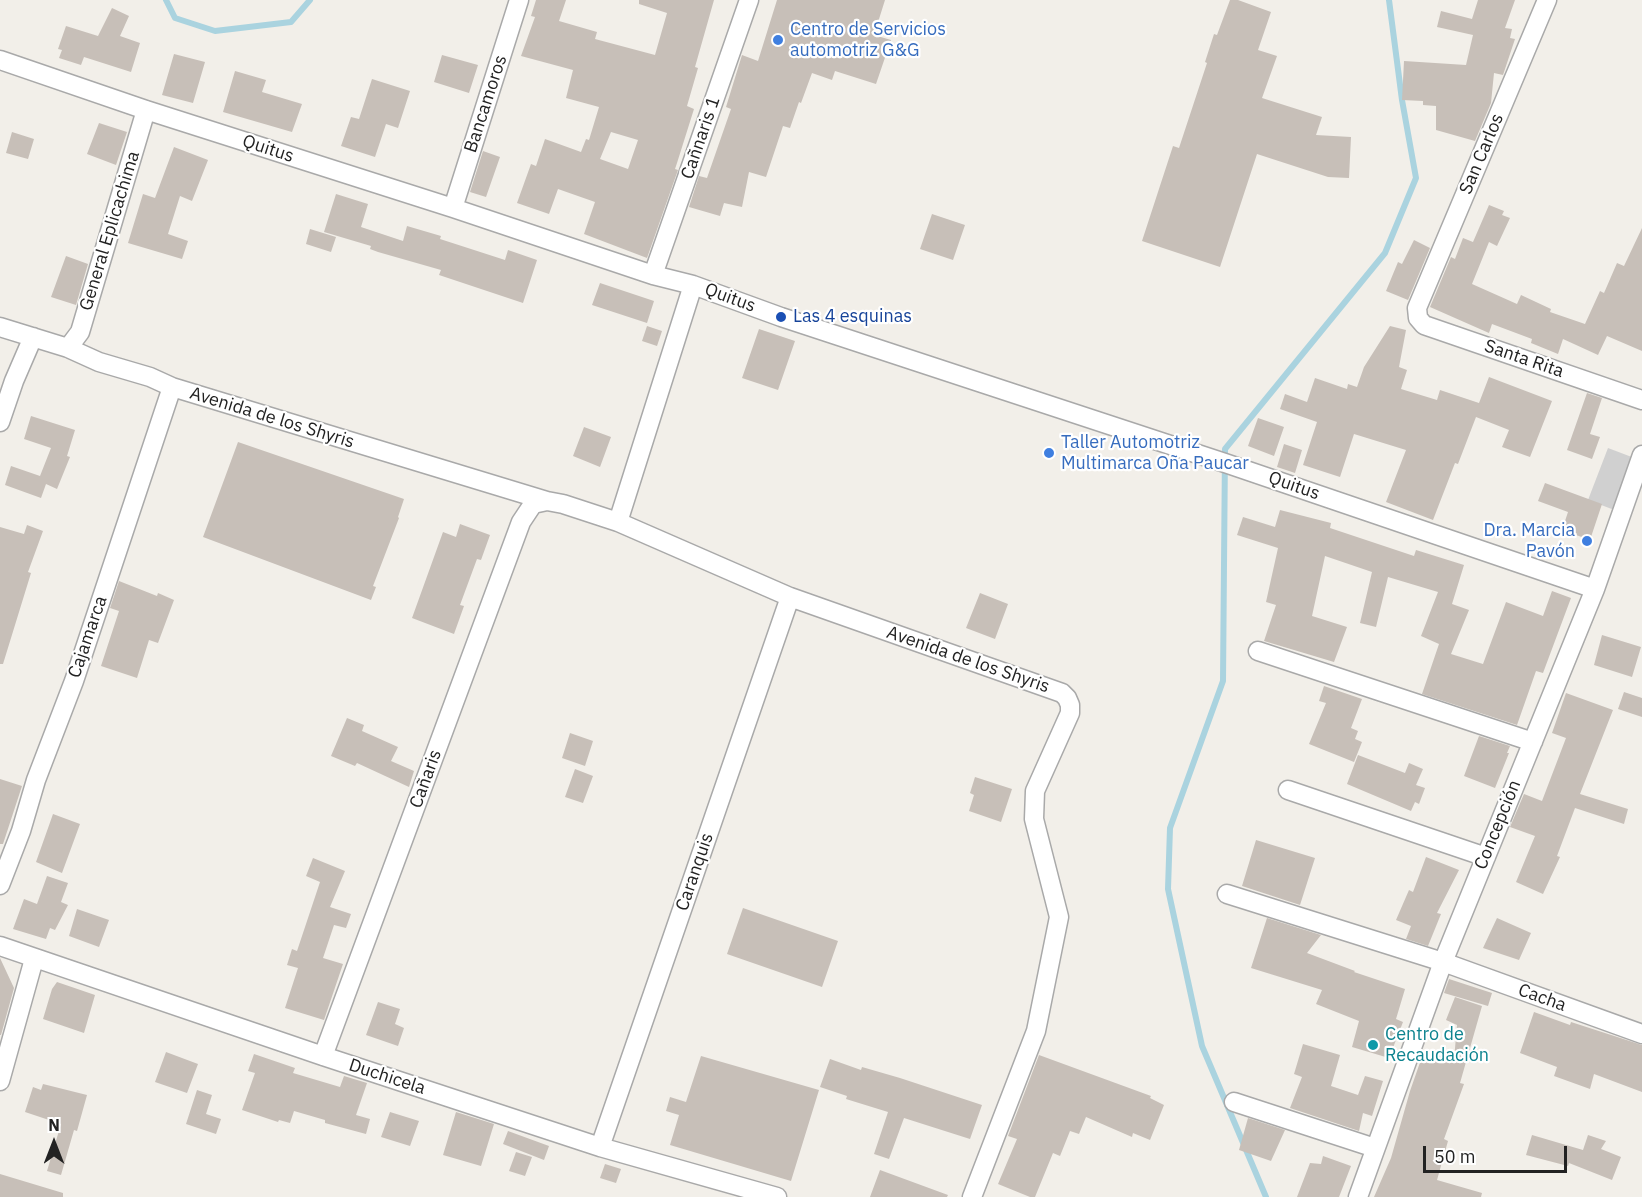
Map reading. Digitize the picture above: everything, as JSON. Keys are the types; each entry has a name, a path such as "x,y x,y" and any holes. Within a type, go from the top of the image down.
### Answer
{"street":[{"name":"Bancamoros","path":"453,208 519,0"},
{"name":"Cañnaris 1","path":"653,275 748,0"},
{"name":"San Carlos","path":"1417,308 1547,0"},
{"name":"Quitus","path":"0,60 146,110 453,208 653,275 693,285 781,317 1236,466 1595,589"},
{"name":"General Eplicachima","path":"68,348 80,332 146,110"},
{"path":"618,522 693,285"},
{"name":"Santa Rita","path":"1417,308 1418,318 1424,325 1642,400"},
{"name":"Avenida de los Shyris","path":"0,327 68,348 99,362 150,377 172,387 540,503 563,504 618,522 790,597 1062,693 1070,705 1068,721 1035,791 1034,819 1059,917 1036,1031 972,1197"},
{"path":"0,422 33,337"},
{"name":"Cajamarca","path":"0,885 21,831 36,780 74,681 172,387"},
{"name":"Concepción","path":"1358,1197 1443,962 1595,589 1642,455"},
{"name":"Cañaris","path":"323,1056 521,522 540,503"},
{"name":"Caranquis","path":"600,1147 790,597"},
{"path":"1258,651 1533,742"},
{"path":"1288,790 1486,857"},
{"name":"Cacha","path":"1227,894 1443,962 1642,1034"},
{"name":"Duchicela","path":"0,946 600,1147 777,1197"},
{"path":"0,1081 34,959"},
{"path":"1234,1102 1375,1148"}],"shaded area":[{"path":"1608,448 1637,459 1617,511 1588,500"}],"building":[{"path":"536,0 566,0 559,21 597,32 595,39 655,55 667,13 639,4 639,0 714,0 695,67 698,68 687,106 694,109 675,169 678,170 647,258 584,234 595,202 558,189 549,214 517,203 531,164 536,166 545,139 581,152 586,139 589,140 599,107 566,98 573,70 521,56 535,17 531,16","holes":["611,132 638,140 628,169 600,159"]},
{"path":"777,0 885,0 874,35 891,40 876,84 835,71 832,80 812,73 790,128 783,126 766,177 749,172 742,207 724,203 720,216 689,207 699,176 707,178 731,109 726,107 742,55 758,61"},
{"path":"1230,0 1238,0 1271,12 1258,50 1277,56 1262,98 1322,117 1316,135 1351,137 1349,178 1328,177 1257,154 1220,267 1142,241 1173,146 1179,148 1207,63 1205,62 1214,34 1217,35"},
{"path":"1478,0 1515,0 1505,28 1512,29 1510,38 1515,39 1503,75 1494,73 1491,103 1475,141 1436,130 1436,106 1423,105 1423,101 1402,100 1404,61 1466,65 1473,35 1437,27 1441,11 1472,19"},
{"path":"112,8 129,16 120,36 140,43 131,72 84,57 81,65 59,58 62,50 58,49 66,26 98,36"},
{"path":"174,54 205,62 193,103 162,95"},
{"path":"442,55 478,65 469,93 434,82"},
{"path":"235,71 266,80 262,92 302,104 292,132 223,112"},
{"path":"372,79 410,91 398,128 386,124 375,157 341,146 351,117 359,119"},
{"path":"99,123 127,132 116,165 87,154"},
{"path":"12,132 34,139 28,159 6,153"},
{"path":"174,147 208,160 192,201 180,196 168,234 188,241 182,259 128,243 143,194 155,198"},
{"path":"483,151 500,157 486,197 470,192"},
{"path":"336,194 368,204 361,227 403,241 407,226 505,260 508,250 537,260 523,303 439,275 441,270 378,252 370,249 371,246 324,232"},
{"path":"1489,205 1504,211 1502,215 1510,218 1497,246 1489,242 1472,284 1517,304 1521,295 1551,309 1550,312 1585,324 1600,291 1604,293 1617,263 1624,266 1642,228 1642,351 1607,336 1598,355 1563,339 1558,354 1531,343 1532,339 1492,324 1489,333 1430,307 1451,257 1455,259 1463,238 1473,242"},
{"path":"932,214 965,225 953,260 920,249"},
{"path":"310,229 336,237 331,252 306,244"},
{"path":"1414,240 1430,248 1408,300 1386,291 1398,262 1402,264"},
{"path":"66,256 88,264 76,305 51,297"},
{"path":"600,283 654,301 647,323 592,305"},
{"path":"647,326 662,331 657,346 642,341"},
{"path":"1390,326 1406,330 1399,367 1407,370 1401,389 1437,400 1440,390 1479,403 1489,377 1552,401 1530,457 1502,447 1509,430 1476,417 1433,520 1386,502 1406,450 1354,434 1340,477 1303,465 1317,422 1280,409 1285,394 1307,402 1315,378 1347,389 1348,384 1357,387 1364,367"},
{"path":"759,329 795,341 778,390 742,378"},
{"path":"1587,393 1602,398 1590,434 1600,437 1592,459 1567,450"},
{"path":"31,416 75,430 67,456 70,457 57,489 46,484 41,498 5,485 11,466 40,476 51,448 24,439"},
{"path":"1258,418 1284,427 1274,456 1248,446"},
{"path":"584,427 611,437 600,467 573,456"},
{"path":"238,442 404,499 373,586 376,587 371,600 203,537"},
{"path":"1284,444 1302,450 1295,473 1277,467"},
{"path":"1545,483 1602,504 1590,540 1562,530 1568,512 1538,501"},
{"path":"1280,510 1331,523 1330,528 1414,556 1416,550 1464,565 1452,604 1469,610 1451,654 1483,664 1506,602 1543,616 1552,591 1571,598 1543,673 1536,671 1517,725 1422,694 1439,644 1421,636 1438,592 1388,577 1376,627 1360,623 1372,572 1325,556 1312,616 1347,627 1334,662 1264,641 1276,605 1266,602 1278,548 1237,535 1243,517 1275,527"},
{"path":"460,524 490,535 481,560 477,559 460,605 464,606 454,634 412,618 443,532 456,537"},
{"path":"27,525 43,531 28,572 31,573 3,664 0,664 0,527 24,534"},
{"path":"119,581 174,600 158,643 149,640 137,678 101,666 119,611 110,608"},
{"path":"980,593 1008,604 995,639 966,628"},
{"path":"1602,635 1641,647 1632,677 1594,665"},
{"path":"1324,686 1362,699 1351,728 1358,731 1355,739 1362,742 1354,762 1309,744 1326,703 1319,701"},
{"path":"1624,692 1642,698 1642,717 1618,709"},
{"path":"1566,693 1613,710 1580,794 1628,809 1624,824 1575,808 1557,856 1560,857 1543,894 1516,882 1535,836 1510,827 1524,794 1542,801 1566,738 1552,733"},
{"path":"347,718 364,725 362,731 398,747 391,761 414,771 409,787 357,763 355,766 331,756"},
{"path":"570,733 593,741 585,766 562,758"},
{"path":"1479,736 1510,746 1495,788 1464,776"},
{"path":"1358,755 1405,773 1409,763 1423,769 1416,785 1425,788 1419,804 1415,802 1411,811 1347,784"},
{"path":"575,769 593,776 583,803 565,797"},
{"path":"975,777 1012,789 1001,822 969,811 974,795 970,793"},
{"path":"0,779 22,786 3,844 0,844"},
{"path":"53,814 80,824 62,873 36,862"},
{"path":"1256,840 1315,858 1300,905 1242,886"},
{"path":"1426,857 1459,870 1437,913 1441,914 1428,946 1406,939 1411,926 1396,920 1409,890 1413,892"},
{"path":"313,858 345,871 330,907 351,914 346,928 334,925 323,958 343,964 324,1020 285,1008 298,968 287,965 292,949 297,951 320,882 306,876"},
{"path":"47,876 68,883 61,902 68,905 55,930 50,928 46,939 13,929 24,899 37,904"},
{"path":"743,908 838,941 822,987 727,954"},
{"path":"77,909 109,920 99,947 69,936"},
{"path":"1267,918 1321,935 1307,953 1405,989 1396,1019 1403,1022 1389,1058 1352,1047 1359,1021 1316,1004 1322,990 1251,968"},
{"path":"1497,918 1531,933 1519,960 1483,948"},
{"path":"0,958 14,988 1,1035 0,1035"},
{"path":"1449,979 1492,993 1488,1006 1444,993"},
{"path":"57,982 95,995 84,1033 43,1019 52,989"},
{"path":"1455,997 1482,1006 1460,1083 1464,1084 1444,1139 1448,1141 1437,1180 1482,1193 1481,1197 1374,1197 1391,1158 1424,1051 1454,1060 1457,1025 1446,1020"},
{"path":"378,1002 400,1009 395,1024 404,1028 398,1046 366,1035"},
{"path":"1534,1012 1570,1025 1571,1022 1642,1045 1642,1092 1594,1074 1590,1089 1554,1076 1557,1067 1520,1053"},
{"path":"1303,1044 1340,1055 1331,1086 1358,1095 1365,1076 1383,1081 1372,1116 1363,1113 1359,1131 1290,1108 1302,1077 1294,1074"},
{"path":"166,1052 198,1064 187,1093 155,1082"},
{"path":"254,1054 295,1068 293,1073 340,1087 344,1076 367,1083 356,1115 370,1119 366,1134 325,1123 325,1120 294,1111 290,1123 279,1120 278,1122 242,1110 255,1073 248,1071"},
{"path":"1039,1055 1151,1096 1150,1098 1164,1105 1150,1140 1133,1133 1132,1137 1086,1117 1079,1134 1070,1131 1060,1156 1053,1153 1035,1197 1030,1197 998,1184 1017,1139 1008,1136"},
{"path":"701,1056 819,1090 791,1181 670,1145 679,1115 666,1111 670,1097 686,1102"},
{"path":"830,1059 861,1070 862,1067 900,1078 982,1105 970,1139 904,1118 889,1159 874,1154 888,1112 846,1099 847,1096 820,1087"},
{"path":"43,1084 87,1095 61,1175 47,1171 61,1124 25,1112 33,1087 41,1090"},
{"path":"197,1090 212,1095 206,1114 221,1119 216,1134 186,1124"},
{"path":"390,1112 419,1121 410,1146 381,1137"},
{"path":"456,1112 494,1124 481,1166 443,1155"},
{"path":"1248,1118 1285,1130 1271,1161 1239,1150"},
{"path":"508,1131 549,1146 544,1160 503,1144"},
{"path":"1532,1135 1583,1150 1588,1135 1606,1141 1601,1149 1621,1157 1612,1180 1569,1163 1568,1166 1526,1155"},
{"path":"516,1152 532,1157 525,1176 509,1171"},
{"path":"1323,1156 1351,1166 1339,1197 1297,1197 1310,1163 1321,1164"},
{"path":"605,1164 621,1169 616,1183 600,1178"},
{"path":"880,1170 948,1195 947,1197 870,1197"},
{"path":"0,1174 63,1193 63,1197 0,1197"}],"waterway":[{"path":"166,0 175,18 215,31 291,22 310,0"},
{"path":"1266,1197 1202,1046 1168,889 1170,828 1223,681 1225,449 1385,253 1416,178 1402,100 1389,0"}],"place":[{"name":"Centro de Servicios automotriz G&G","path":"778,40"},
{"name":"Las 4 esquinas","path":"781,317"},
{"name":"Taller Automotriz Multimarca Oña Paucar","path":"1049,453"},
{"name":"Dra. Marcia Pavón","path":"1587,541"},
{"name":"Centro de Recaudación","path":"1373,1045"}]}
